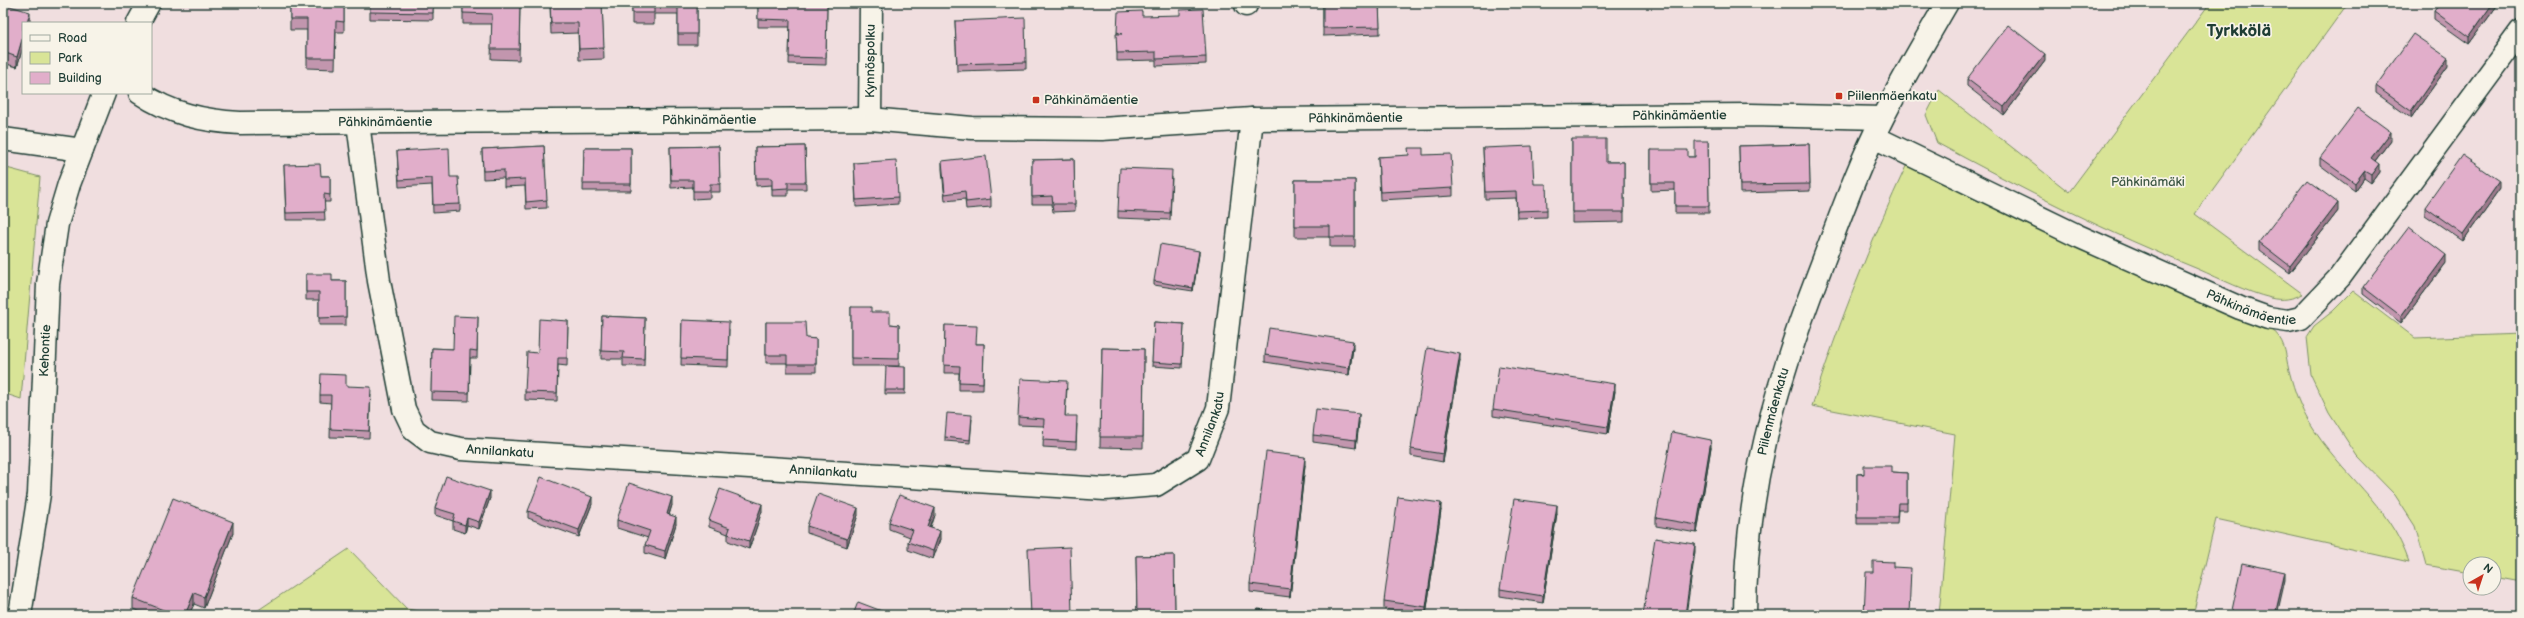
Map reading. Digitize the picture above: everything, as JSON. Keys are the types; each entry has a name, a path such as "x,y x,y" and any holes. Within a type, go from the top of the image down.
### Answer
{"street":[{"path":"139,22 149,3"},
{"name":"Kynnöspolku","path":"870,119 871,3"},
{"name":"Piilenmäenkatu","path":"1745,615 1745,571 1751,513 1771,412 1807,303 1878,128 1947,3"},
{"name":"Pähkinämäentie","path":"142,94 175,112 214,121 358,123 870,119 972,128 1102,129 1252,119 1743,115 1878,128 2078,236 2211,296 2268,318 2288,321 2301,318 2340,277 2521,31"},
{"name":"Kehontie","path":"20,615 39,494 48,284 57,224 82,150 104,94"},
{"name":"Annilankatu","path":"358,123 379,281 404,409 414,430 430,442 461,449 1105,489 1156,485 1198,460 1218,408 1252,119"},
{"path":"3,139 82,150"}],"green space":[{"name":"Pähkinämäki","path":"2210,3 2348,3 2195,214 2303,294 2291,298 2280,299 2271,298 2243,289 2131,241 2033,194 1937,143 1926,115 1939,90 2069,192"},
{"path":"1907,164 2008,215 2236,317 2271,329 2276,333 2284,346 2294,386 2306,417 2321,441 2377,505 2400,541 2409,562 2216,519 2193,615 1939,615 1955,434 1812,406 1833,344 1856,284 1880,223"},
{"path":"3,167 40,177 21,399 3,393"},
{"path":"2353,291 2415,338 2521,334 2521,582 2502,578 2502,556 2462,556 2462,572 2426,565 2415,526 2395,495 2357,456 2329,413 2311,375 2307,337 2314,326 2333,311"},
{"path":"349,549 407,609 440,615 251,615"}],"building":[{"path":"290,3 344,3 344,22 336,21 335,58 307,58 307,19 290,19"},
{"path":"370,3 433,3 433,13 370,12"},
{"path":"463,3 520,3 519,49 491,49 492,14 463,13"},
{"path":"550,3 602,3 604,48 579,49 578,23 551,23"},
{"path":"632,3 654,3 654,13 632,13"},
{"path":"678,3 697,3 697,34 678,34"},
{"path":"758,3 827,4 826,58 789,57 790,20 758,19"},
{"path":"1323,3 1379,3 1380,27 1323,28"},
{"path":"2441,3 2493,3 2469,37 2434,11"},
{"path":"3,4 30,12 27,22 22,22 22,40 17,57 3,52"},
{"path":"1203,9 1206,57 1156,59 1156,52 1117,53 1116,34 1122,34 1117,32 1118,12 1142,11 1142,16 1180,15 1180,10"},
{"path":"1025,18 1026,62 957,64 955,21"},
{"path":"2008,25 2045,54 2004,107 1967,79"},
{"path":"2413,34 2448,58 2411,111 2376,86"},
{"path":"2358,108 2391,132 2371,158 2379,164 2371,175 2364,171 2355,183 2320,158"},
{"path":"1572,139 1606,139 1606,162 1624,162 1624,212 1572,212"},
{"path":"1695,141 1708,141 1709,206 1675,206 1675,183 1651,183 1651,150 1688,150 1688,157 1695,157"},
{"path":"1809,144 1810,184 1740,185 1739,146"},
{"path":"544,146 547,200 526,202 525,179 504,180 504,170 483,171 482,149"},
{"path":"719,146 720,184 710,184 710,191 693,191 693,180 671,180 670,147"},
{"path":"805,146 806,182 788,182 788,188 772,189 772,178 756,178 755,147"},
{"path":"1532,146 1534,184 1546,184 1547,210 1517,211 1516,191 1485,192 1483,148"},
{"path":"449,148 450,177 458,177 460,204 433,205 432,178 399,180 397,151"},
{"path":"584,148 631,148 631,184 583,184"},
{"path":"1408,148 1423,148 1423,155 1451,154 1453,188 1380,192 1378,157 1409,155"},
{"path":"2462,155 2500,181 2463,234 2425,207"},
{"path":"986,156 991,199 966,202 965,191 945,194 942,161"},
{"path":"1074,159 1075,204 1053,204 1052,196 1032,197 1032,160"},
{"path":"896,160 898,197 856,200 854,163"},
{"path":"320,164 321,176 330,176 330,195 324,194 325,212 286,213 284,165"},
{"path":"1120,168 1172,170 1170,213 1118,211"},
{"path":"1295,180 1355,180 1355,237 1330,237 1330,226 1295,226"},
{"path":"2307,180 2338,203 2290,266 2259,242"},
{"path":"2409,227 2446,255 2401,316 2363,287"},
{"path":"1160,244 1199,251 1193,288 1154,281"},
{"path":"306,274 332,274 332,281 346,281 346,317 319,318 319,292 306,292"},
{"path":"851,307 871,307 871,312 890,312 890,324 899,325 899,359 851,358"},
{"path":"454,316 478,317 477,351 470,350 469,393 431,392 432,348 453,349"},
{"path":"602,316 645,318 644,359 623,358 624,352 601,351"},
{"path":"539,319 568,321 567,358 558,358 557,393 525,392 527,352 538,353"},
{"path":"682,320 729,322 728,360 681,358"},
{"path":"766,322 805,322 806,338 816,339 816,364 787,364 787,355 766,355"},
{"path":"1154,322 1184,324 1182,364 1152,362"},
{"path":"945,325 977,326 976,344 984,344 983,383 959,382 960,366 944,365"},
{"path":"1269,328 1353,341 1349,368 1265,355"},
{"path":"1102,348 1144,349 1143,437 1100,437"},
{"path":"1427,348 1460,354 1443,454 1411,449"},
{"path":"886,366 905,367 905,390 885,390"},
{"path":"1499,366 1615,384 1608,427 1493,409"},
{"path":"321,374 346,375 346,386 371,387 369,431 330,429 331,395 320,395"},
{"path":"1020,379 1067,381 1065,416 1077,416 1076,442 1043,440 1044,419 1018,417"},
{"path":"1316,409 1359,414 1356,440 1313,435"},
{"path":"947,413 972,415 970,440 945,437"},
{"path":"1672,432 1711,440 1697,525 1656,518"},
{"path":"1266,452 1305,457 1290,589 1250,584"},
{"path":"1864,466 1892,466 1892,472 1907,473 1907,503 1898,503 1897,517 1857,517 1857,474 1864,474"},
{"path":"446,476 490,491 479,522 467,518 465,525 453,521 455,514 435,508"},
{"path":"541,477 592,497 579,530 528,511"},
{"path":"629,483 672,497 667,514 676,517 665,551 645,545 650,531 617,520"},
{"path":"720,489 762,504 749,541 728,534 730,528 709,520"},
{"path":"818,494 858,508 847,539 807,526"},
{"path":"899,495 935,508 928,527 940,531 933,551 908,542 913,530 889,522"},
{"path":"1398,497 1441,503 1426,607 1384,601"},
{"path":"173,498 233,522 204,597 194,593 185,615 176,615 133,598"},
{"path":"1514,499 1557,505 1543,596 1500,589"},
{"path":"1655,538 1695,544 1685,615 1643,615"},
{"path":"1070,547 1072,615 1031,615 1028,549"},
{"path":"1174,555 1175,614 1137,614 1136,556"},
{"path":"1873,561 1893,562 1893,567 1911,568 1909,615 1864,615 1866,572 1873,572"},
{"path":"2242,563 2285,572 2275,615 2231,615"},
{"path":"858,602 887,613 886,615 853,615"},
{"path":"1258,609 1300,615 1257,615"},
{"path":"1465,611 1490,615 1465,615"}],"place":[{"name":"Piilenmäenkatu","path":"1839,96"},
{"name":"Pähkinämäentie","path":"1036,100"}],"district":[{"name":"Tyrkkölä","path":"2239,31"}]}
